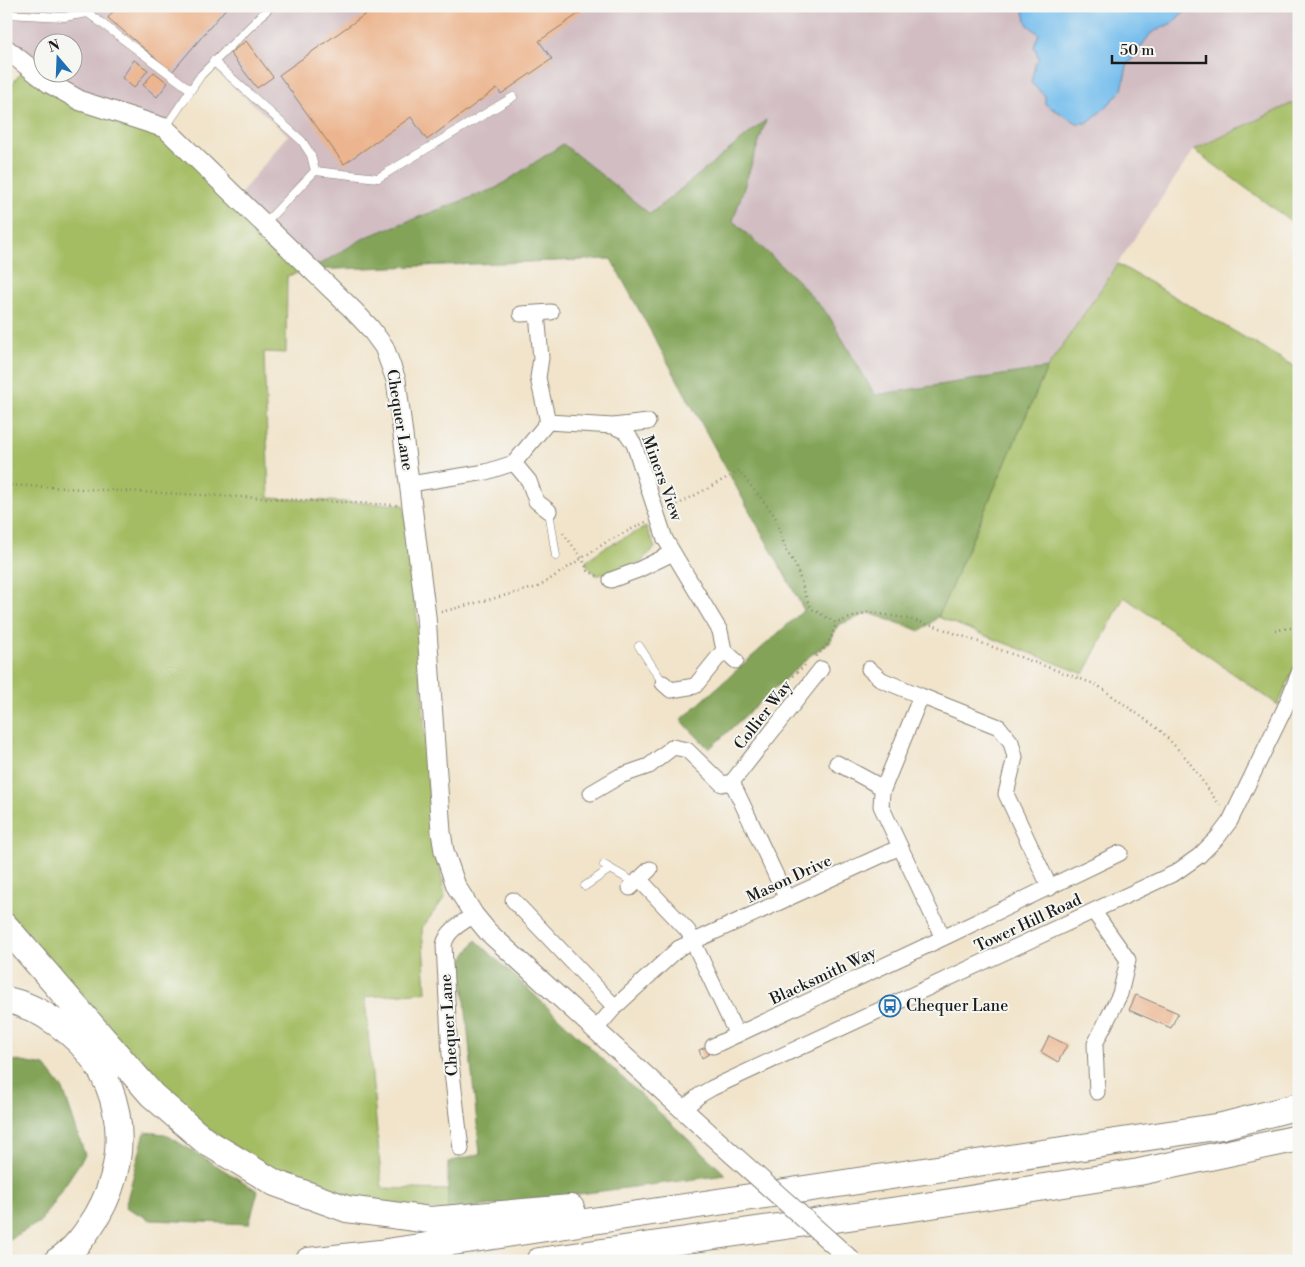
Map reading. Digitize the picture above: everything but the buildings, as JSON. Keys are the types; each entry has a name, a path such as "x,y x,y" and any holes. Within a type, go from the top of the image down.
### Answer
{"highway":[{"path":"6,926 152,1095 205,1141 275,1183 347,1209 430,1220 616,1205 712,1204"},
{"path":"6,1000 44,1014 76,1036 101,1070 115,1102 120,1130 119,1156 109,1195 83,1239 57,1261"},
{"path":"308,1261 380,1253 712,1204 1222,1126 1299,1106"},
{"path":"540,1261 1139,1172 1299,1138"},
{"path":"588,1261 624,1250"}],"street":[{"name":"Chequer Lane","path":"6,49 50,83 81,101 165,128 370,328 384,347 396,380 413,505 426,616 441,832 444,851 456,886 474,915 488,932 682,1110 852,1261"},
{"path":"521,314 544,312 542,358 538,378 548,422"},
{"path":"410,484 486,472 514,463 548,422"},
{"path":"548,422 613,426 648,422"},
{"name":"Miners View","path":"613,426 626,432 634,444 656,516 673,553 720,631 724,650"},
{"path":"514,463 529,481 536,501 549,513"},
{"path":"611,580 673,553"},
{"path":"664,683 672,690 687,689 695,686 724,650 736,661"},
{"name":"Collier Way","path":"732,782 821,669"},
{"path":"869,669 882,680 999,728 1011,742 1015,757 1006,794 1050,888"},
{"name":"Tower Hill Road","path":"682,1110 707,1091 1094,912 1175,872 1199,856 1218,838 1230,821 1281,716 1299,673"},
{"path":"921,696 883,788 881,806 943,938 1120,853"},
{"path":"591,793 620,776 648,766 673,747 687,750 722,784 732,782 786,899"},
{"path":"837,763 883,788"},
{"name":"Mason Drive","path":"595,1030 666,957 679,948 900,847"},
{"path":"638,880 681,922 693,942 738,1035"},
{"path":"513,900 616,1007"},
{"path":"1094,912 1128,960 1120,994 1094,1044 1097,1092"},
{"name":"Chequer Lane","path":"461,1149 450,1055 444,945 448,935 456,927 474,915"},
{"name":"Blacksmith Way","path":"713,1046 943,938"}],"lane":[{"path":"6,14 64,17 88,13 94,6"},
{"path":"165,128 213,61 271,6"},
{"path":"88,13 191,90"},
{"path":"213,61 302,141 311,155 315,171"},
{"path":"315,171 378,178 513,97"},
{"path":"264,224 315,171"},
{"path":"549,513 556,556"},
{"path":"639,646 664,683"},
{"path":"585,886 607,867 638,880"}],"path":[{"path":"426,616 538,587 608,542 739,472 775,516 786,550 796,566 807,600 812,609 836,623 868,612 922,622 1097,685 1160,730 1187,759 1230,821"},
{"path":"6,485 413,505"},
{"path":"549,513 582,558 588,571 594,576 611,580"},
{"path":"1275,630 1299,627"}],"shaded area":[{"path":"6,6 1299,6 1299,100 1194,150 1047,368 875,395 829,316 733,221 765,121 650,214 563,145 496,188 366,237 310,270 237,198 288,135 210,66 165,128 81,101 55,82 82,82 82,32 32,32 32,65 6,46"}],"green space":[{"path":"26,66 32,70 32,82 49,82 165,128 310,270 287,276 286,353 264,352 269,498 404,505 417,618 431,821 445,897 422,928 426,992 365,997 382,1188 448,1190 448,1211 366,1202 295,1179 249,1156 196,1120 159,1085 6,910 6,92"},
{"path":"1299,100 1299,227 1194,150"},
{"path":"766,120 733,221 797,280 829,316 875,395 1047,368 938,617 921,631 869,613 838,625 830,642 811,655 709,749 681,720 804,610 611,259 310,270 366,237 496,188 563,144 650,214"},
{"path":"1118,264 1299,369 1299,657 1278,705 1124,597 1084,674 938,617 1047,368"},
{"path":"646,527 655,548 644,558 643,562 599,575 596,575 586,564 587,560 604,548"},
{"path":"476,940 726,1175 448,1211 448,1162 480,1154 461,962"},
{"path":"6,1059 45,1066 63,1089 85,1155 40,1222 6,1241"},
{"path":"145,1132 165,1134 258,1191 249,1224 151,1220 125,1207"}],"water":[{"path":"1019,6 1204,6 1191,9 1180,15 1174,22 1151,33 1127,66 1122,90 1087,123 1077,123 1045,104 1045,96 1031,83 1035,64 1039,59 1034,46 1039,34 1027,24 1024,12"}],"place":[{"name":"Chequer Lane","path":"890,1006"}]}
